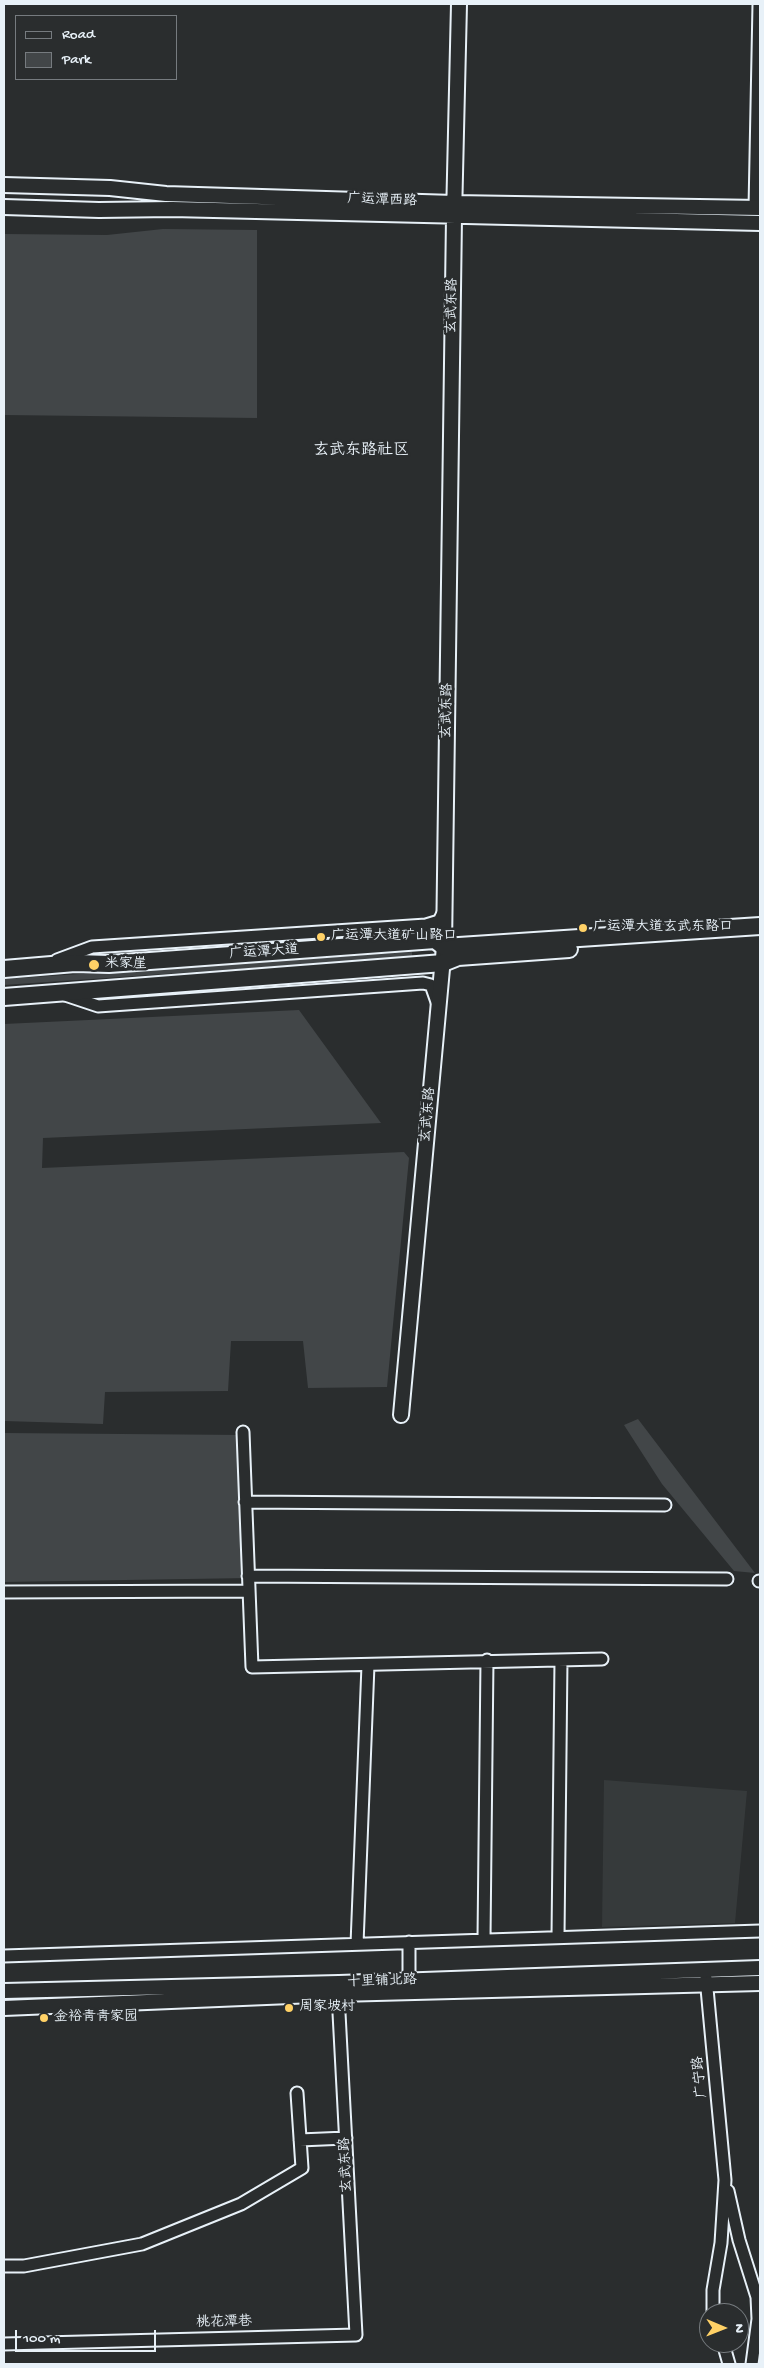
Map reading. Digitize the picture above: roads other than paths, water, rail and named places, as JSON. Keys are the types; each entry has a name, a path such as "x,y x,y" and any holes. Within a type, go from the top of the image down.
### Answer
{"main road":[{"name":"广运潭大道","path":"8,998 61,994 87,989 281,976 444,955 760,926"},
{"name":"广运潭大道","path":"444,955 458,957 760,936"},
{"name":"广运潭大道","path":"6,968 109,964 435,940 444,955"}],"street":[{"name":"玄武东路","path":"401,1415 444,955 454,210 459,4"},
{"path":"758,208 759,4"},
{"name":"广运潭西路","path":"4,185 110,188 166,194 454,210 760,223"},
{"name":"广运潭西路","path":"4,207 99,210 172,208 454,210 758,208"},
{"path":"45,965 92,947 426,925 439,921 444,912 445,905"},
{"path":"281,976 326,990"},
{"path":"61,994 98,1006 427,984 431,985 436,993 438,1015"},
{"path":"243,1432 252,1667 487,1660 602,1659"},
{"path":"245,1502 665,1505"},
{"path":"248,1576 727,1578"},
{"path":"4,1592 249,1591"},
{"path":"484,1938 487,1660"},
{"path":"558,1936 561,1660"},
{"path":"357,1944 368,1665"},
{"path":"4,1956 760,1930"},
{"path":"409,1942 409,1981"},
{"name":"十里铺北路","path":"4,2008 706,1978 760,1968"},
{"name":"十里铺北路","path":"4,1991 409,1981 706,1978 760,1983"},
{"name":"广宁路","path":"706,1978 724,2180 722,2236 712,2290 713,2303"},
{"name":"玄武东路","path":"338,1994 356,2335"},
{"path":"4,2266 24,2266 142,2244 241,2204 302,2168 297,2094"},
{"path":"300,2140 346,2138"},
{"name":"广宁路","path":"724,2180 739,2240 757,2297 758,2319 752,2364"},
{"name":"桃花潭巷","path":"4,2344 356,2335"}],"place":[{"name":"广运潭大道玄武东路口","path":"583,928"},
{"name":"广运潭大道矿山路口","path":"321,937"},
{"name":"米家崖","path":"94,965"},
{"name":"周家坡村","path":"289,2008"},
{"name":"金裕青青家园","path":"44,2018"}],"district":[{"name":"玄武东路社区","path":"361,452"}]}
